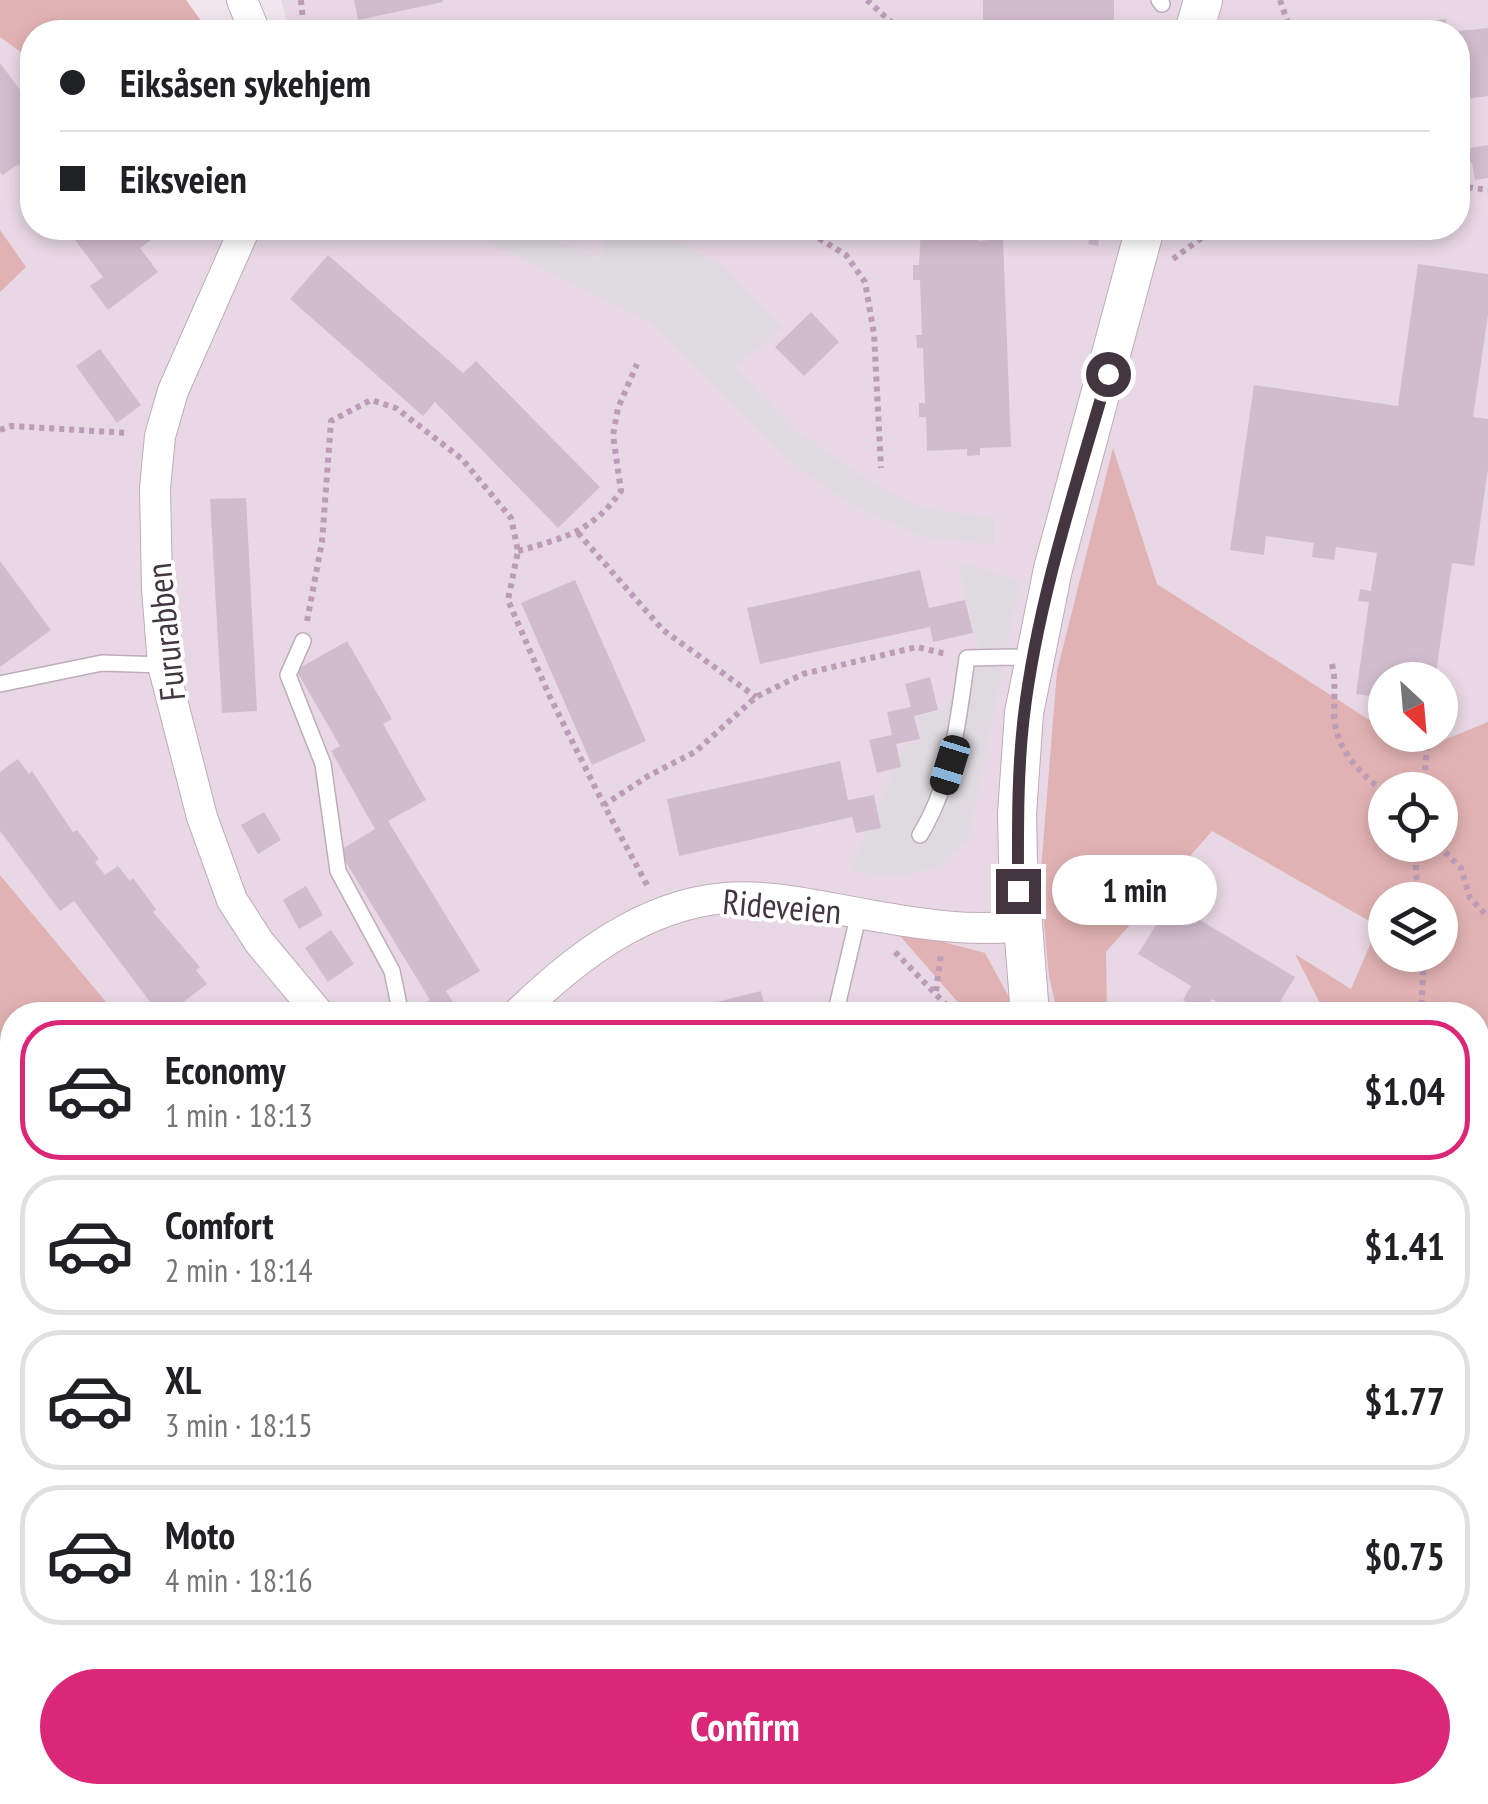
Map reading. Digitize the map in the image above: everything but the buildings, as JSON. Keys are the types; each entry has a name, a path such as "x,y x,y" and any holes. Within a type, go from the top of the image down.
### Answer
{"street":[{"name":"Fururabben","path":"240,240 180,375 160,436 155,488 163,666 202,818 232,900 258,942 309,1002"},
{"path":"1029,1002 1021,926 1018,814 1024,713 1054,569 1141,240"},
{"name":"Rideveien","path":"531,1002 603,943 660,913 695,903 755,898 857,923 942,928 1021,926"}],"lane":[{"path":"303,641 288,675 323,764 338,871 392,971 398,1002"},
{"path":"920,834 938,804 950,765 967,658 1013,657 1034,661"},
{"path":"0,684 102,664 163,666"},
{"path":"838,1002 857,923"}],"path":[{"path":"867,0 889,20"},
{"path":"822,240 846,254 865,282 874,334 882,468"},
{"path":"1168,264 1197,240"},
{"path":"518,552 578,533 607,510 621,491 612,435 618,408 638,364"},
{"path":"303,641 322,542 331,421 371,400 396,408 462,459 511,518 518,552 508,600 549,695 660,913"},
{"path":"0,430 11,426 160,436"},
{"path":"578,533 663,630 756,698"},
{"path":"604,804 694,752 756,698 803,674 916,647 967,658"},
{"path":"1332,664 1336,682 1334,714 1340,743 1368,780"},
{"path":"1455,862 1461,868 1470,898 1488,916"},
{"path":"857,923 908,962 945,1002"},
{"path":"936,992 941,948"},
{"path":"1422,1002 1423,972"}],"shaded area":[{"path":"0,0 186,0 200,20 20,20 20,51 0,37"},
{"path":"281,0 1488,0 1488,1002 106,1002 0,875 0,34 20,47 20,240 1470,240 1470,20 287,20"},
{"path":"0,230 26,267 0,292"},
{"path":"484,240 556,240 598,260 608,240 673,240 722,265 783,328 734,367 794,429 872,483 921,508 994,518 994,544 924,537 850,504 786,458 651,322"},
{"path":"1113,448 1157,584 1368,719 1368,752 1458,752 1458,734 1488,722 1488,1002 1319,1002 1295,954 1351,989 1368,949 1368,972 1458,972 1458,882 1368,882 1368,920 1212,831 1106,952 1107,1002 1055,1002 1040,882 1057,671"},
{"path":"958,562 1020,581 968,841 936,868 896,876 850,871 907,742 918,743 922,735 918,717 944,710 980,654"},
{"path":"0,875 106,1002 0,1002"},
{"path":"894,929 985,953 1010,1002 958,1002"}],"route":[{"path":"1018,891 1024,713 1065,524 1108,374"}]}
